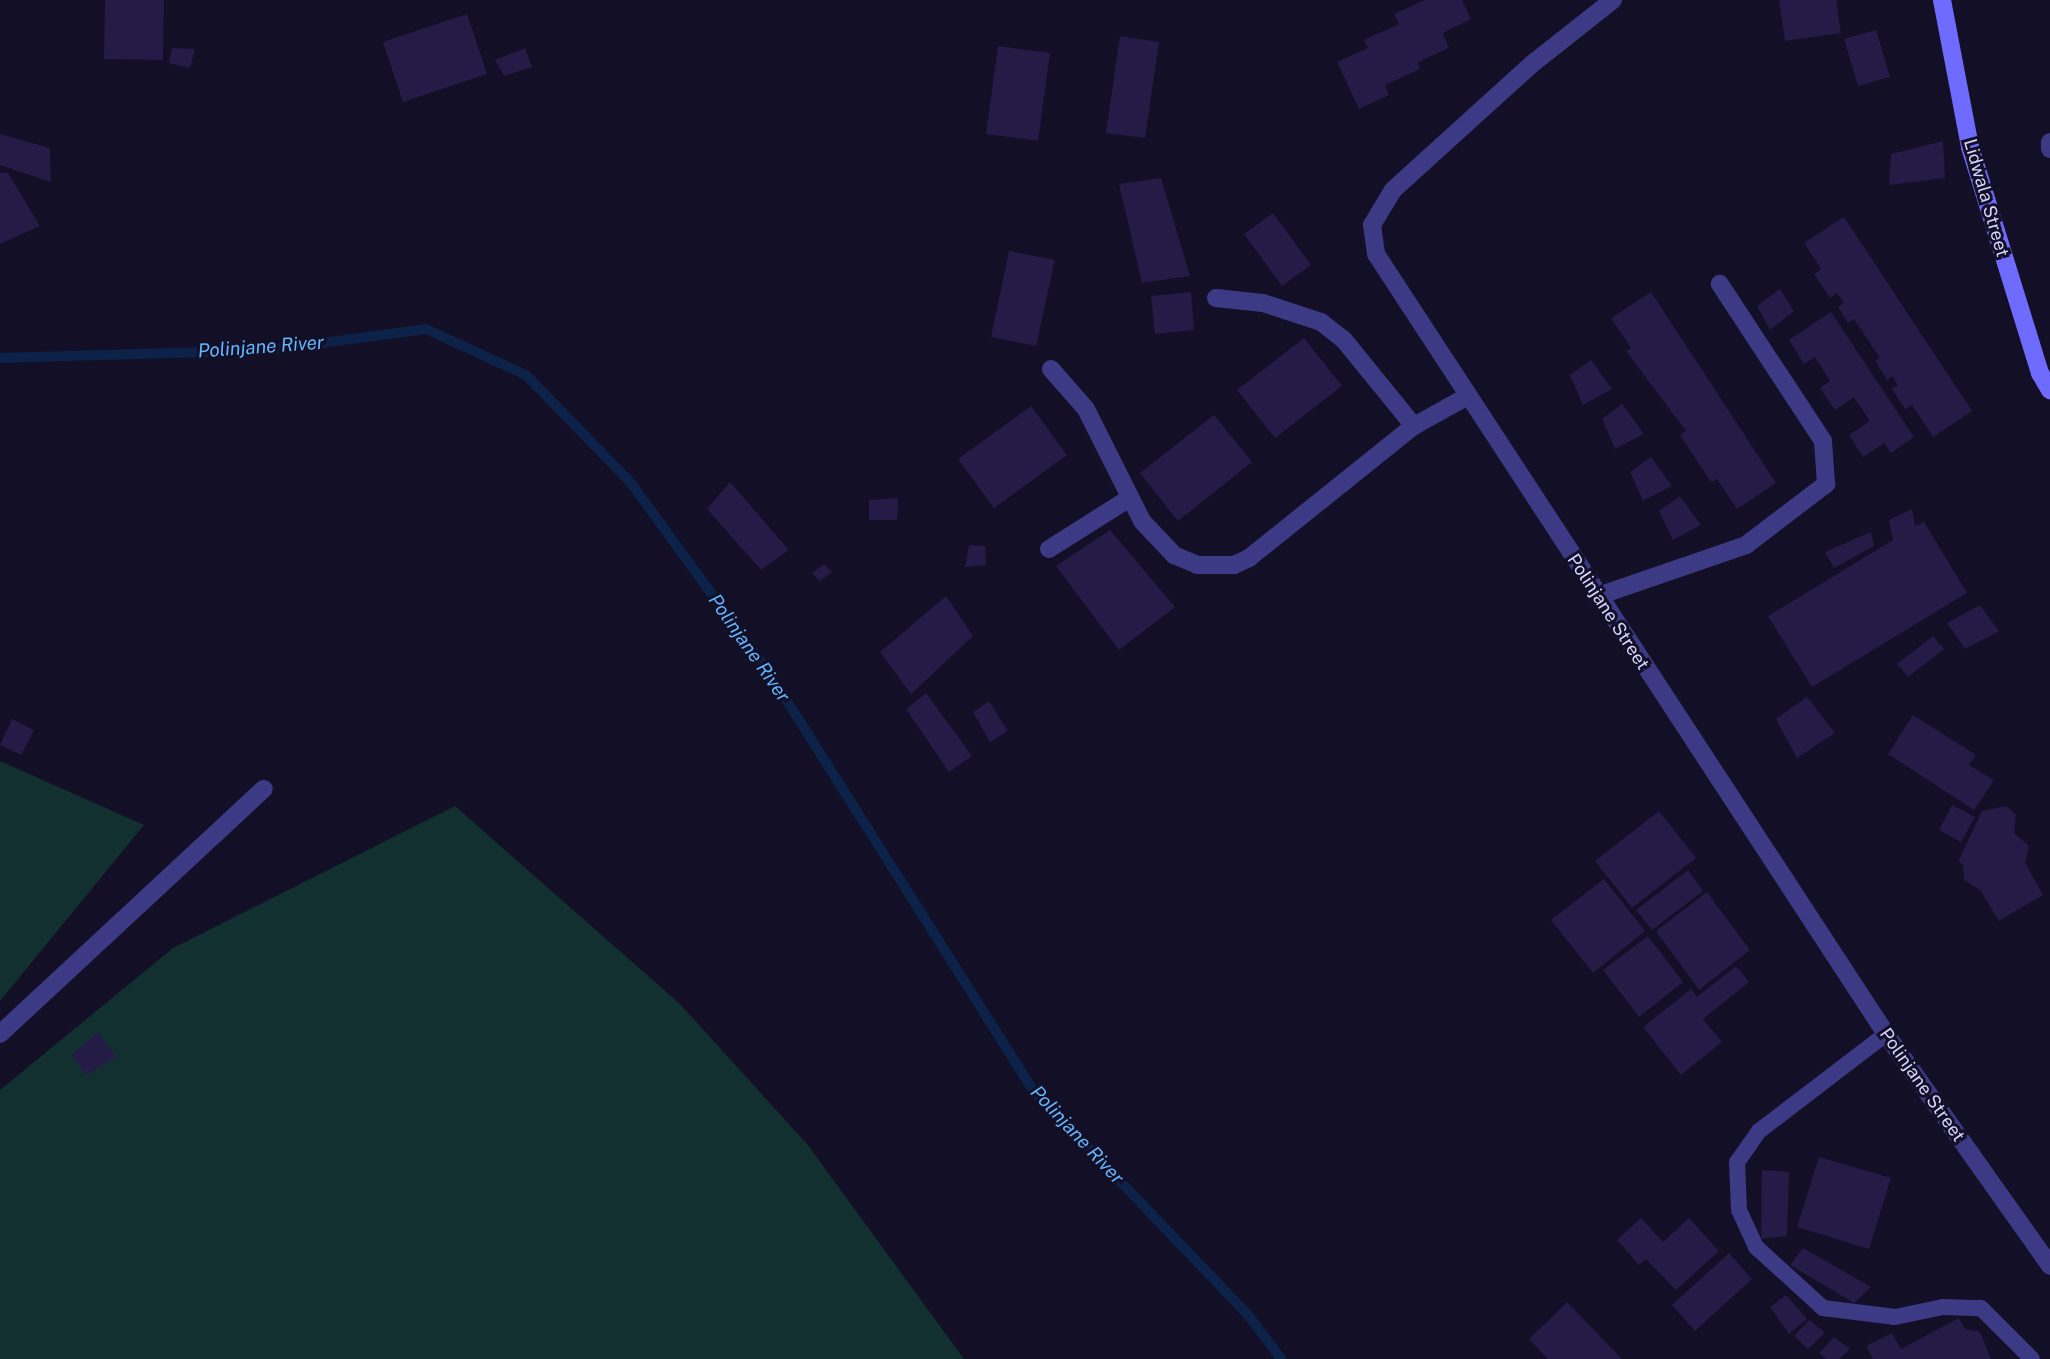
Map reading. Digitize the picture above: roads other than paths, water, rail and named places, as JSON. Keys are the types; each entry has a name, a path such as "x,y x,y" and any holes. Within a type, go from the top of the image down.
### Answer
{"street":[{"name":"Polinjane Street","path":"1614,0 1532,64 1393,190 1372,225 1376,254 1886,1034 2050,1266"},
{"name":"Lidwala Street","path":"1941,0 1970,147 2040,373 2050,390"},
{"path":"2050,142 2050,149"},
{"path":"1598,596 1746,545 1826,484 1823,441 1720,284"},
{"path":"1216,298 1264,303 1321,322 1344,340 1414,426"},
{"path":"1051,369 1086,409 1128,499 1156,540 1174,555 1197,565 1234,565 1414,426 1468,396"},
{"path":"1049,549 1128,499"},
{"path":"0,1034 264,789"}],"lane":[{"path":"1886,1034 1759,1130 1737,1162 1739,1210 1750,1235 1756,1247 1823,1308 1895,1317 1943,1307 1981,1308 2032,1359"}],"waterway":[{"name":"Polinjane River","path":"0,358 269,350 426,329 526,375 631,483 770,674 1033,1090 1249,1316 1281,1359"}]}
